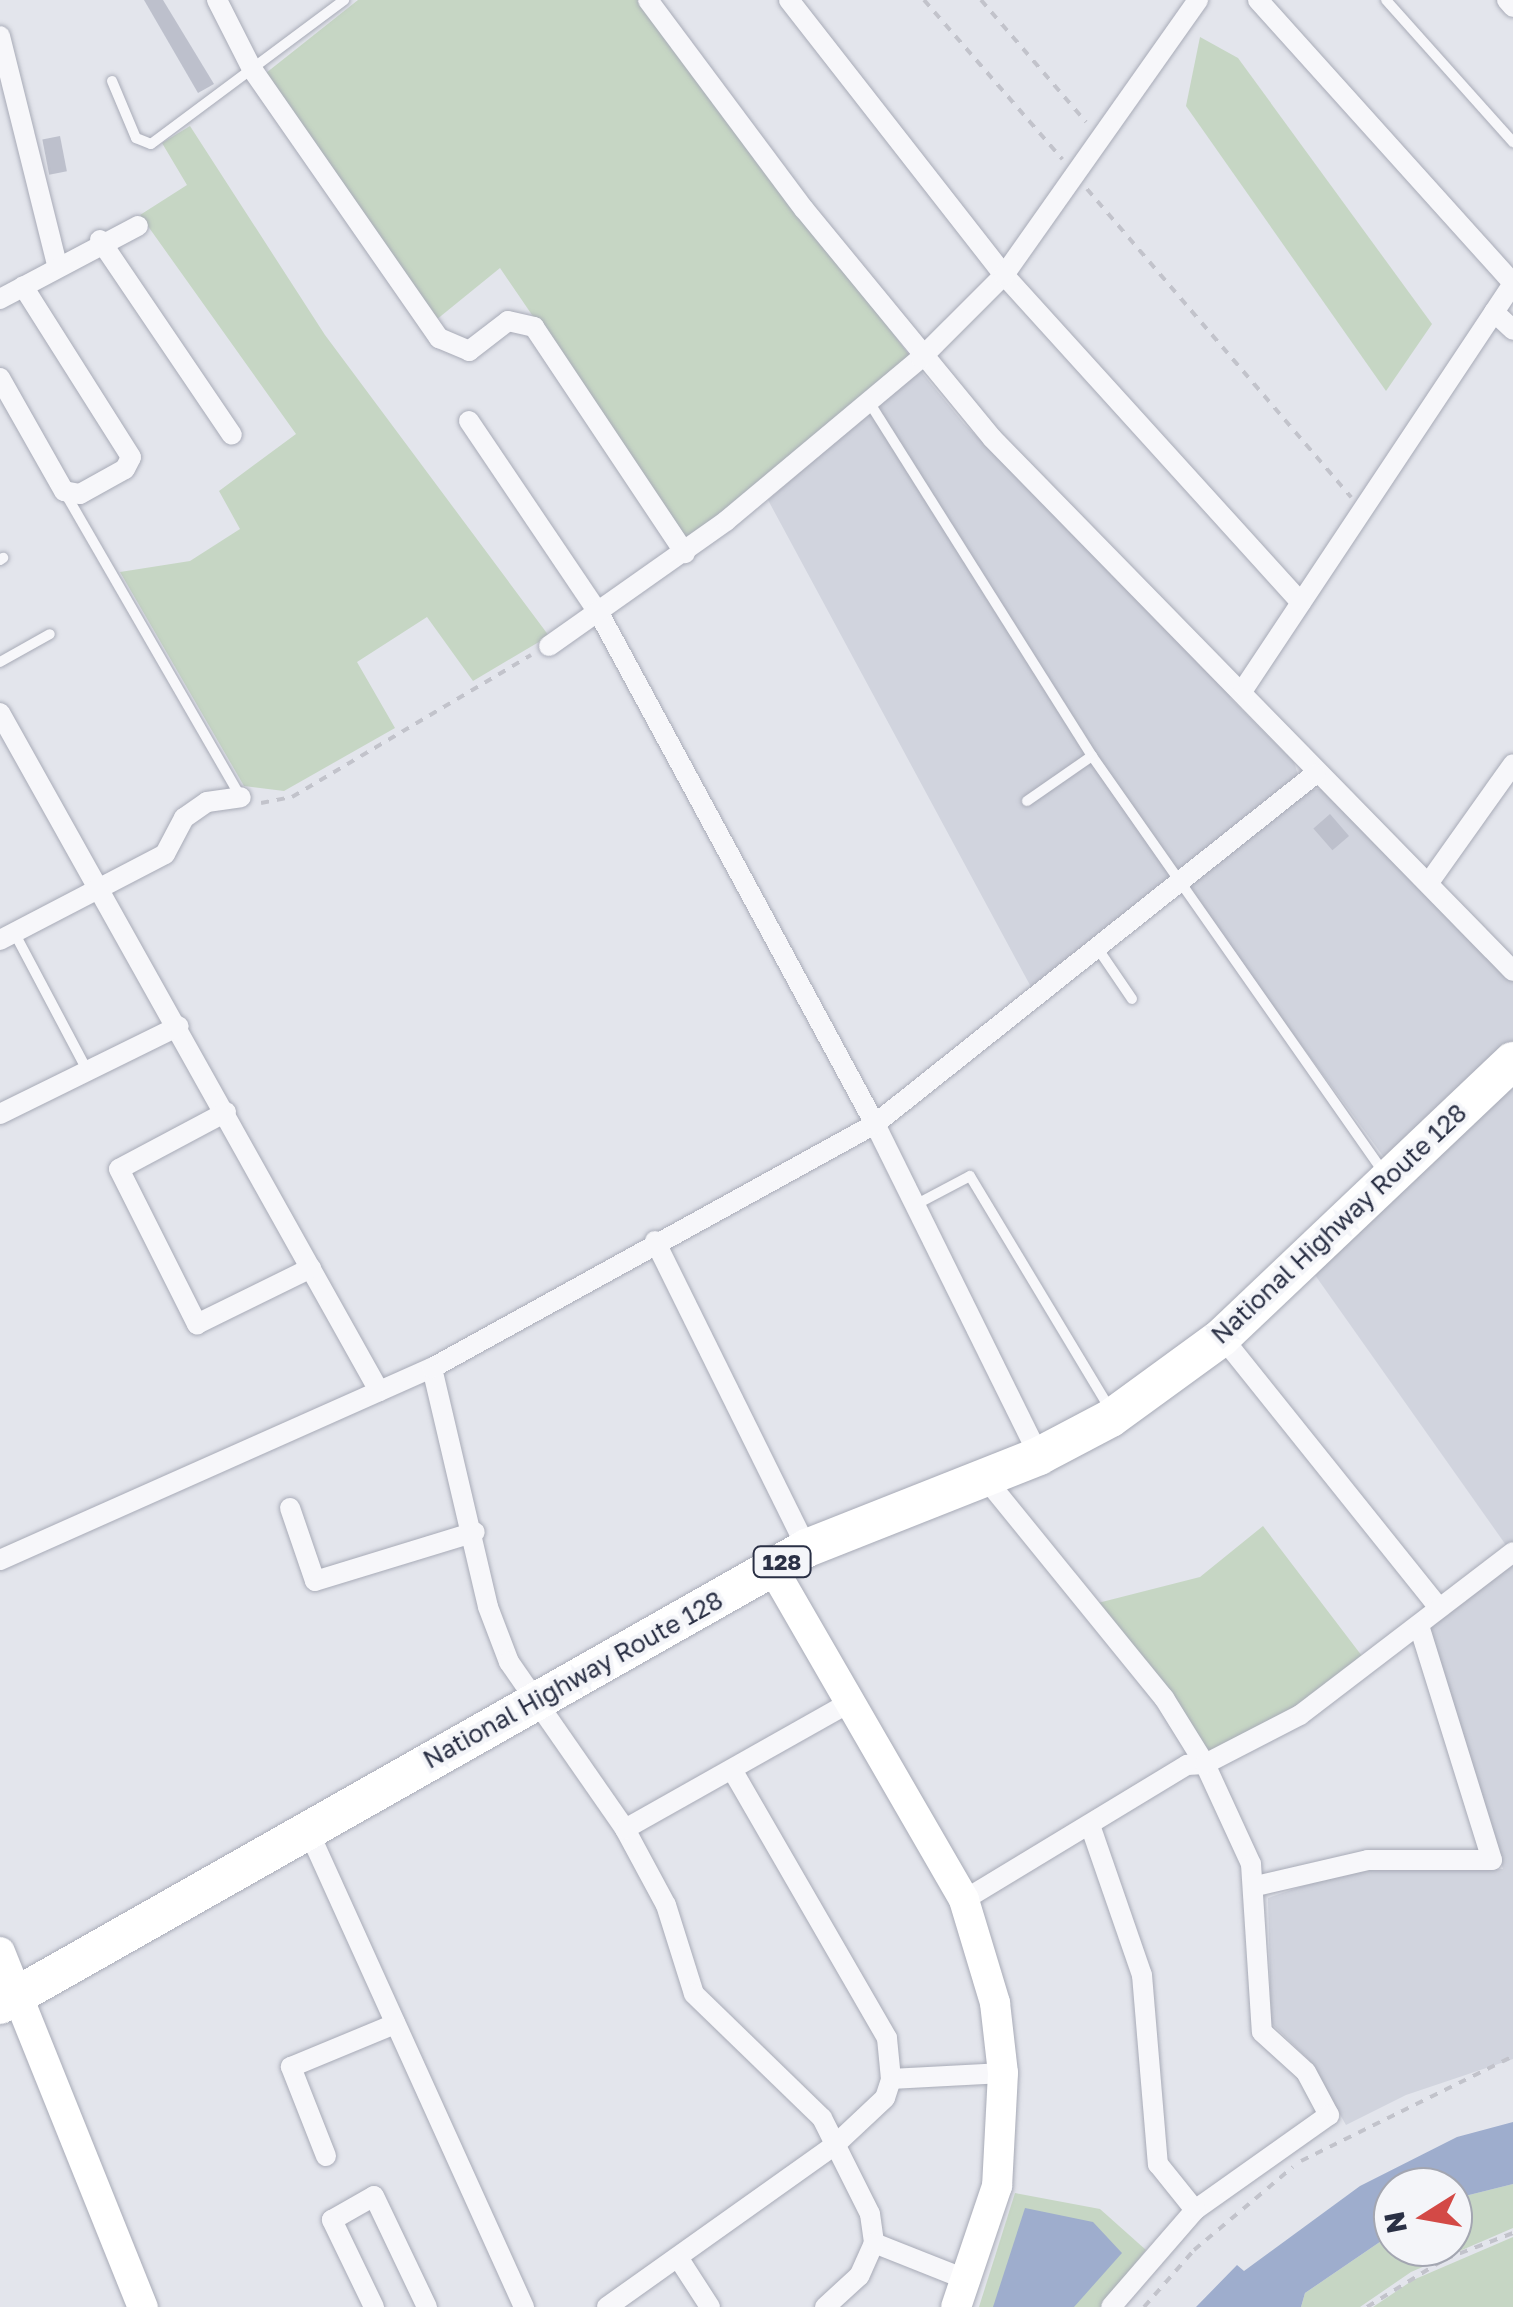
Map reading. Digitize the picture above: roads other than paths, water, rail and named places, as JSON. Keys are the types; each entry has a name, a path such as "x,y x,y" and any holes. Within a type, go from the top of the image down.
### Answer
{"highway":[{"name":"National Highway Route 128","path":"9,2000 807,1548 1038,1456 1114,1416 1222,1337 1513,1061"}],"street":[{"path":"217,0 252,69 439,338 470,351 508,321 534,327 686,553"},
{"path":"648,0 921,358 1242,690 1315,774 1430,881 1513,971"},
{"path":"789,0 1004,275 1300,602"},
{"path":"548,646 600,615 686,553 921,358 1004,275 1078,177 1198,0"},
{"path":"1242,690 1513,283 1258,0"},
{"path":"1507,0 1513,7"},
{"path":"0,36 57,266"},
{"path":"0,300 100,240 138,226"},
{"path":"100,240 232,434"},
{"path":"0,378 64,490 80,494 125,469 131,457 23,286"},
{"path":"1494,312 1513,330"},
{"path":"469,421 600,615 874,1124 1038,1456"},
{"path":"0,714 105,889 379,1391"},
{"path":"1430,881 1513,764"},
{"path":"0,1560 432,1368 656,1242 742,1202 874,1124 1176,880 1315,774"},
{"path":"8,937 165,854 184,818 207,802 241,797"},
{"path":"0,1114 179,1026"},
{"path":"226,1112 119,1170 197,1324 312,1268"},
{"path":"656,1242 807,1548"},
{"path":"1222,1337 1439,1608"},
{"path":"432,1368 475,1532 488,1607 509,1662 538,1698 625,1829 666,1905 694,1994 822,2118 870,2214 874,2243 859,2276 825,2307"},
{"path":"985,1478 1164,1698 1204,1764 1256,1886 1262,2032 1306,2072 1330,2115 1194,2210 1111,2307"},
{"path":"290,1508 315,1581 475,1532"},
{"path":"964,1900 1187,1764 1204,1764 1300,1714 1513,1552"},
{"path":"772,1568 964,1900 995,2004 1003,2074 996,2186 963,2294 874,2243"},
{"path":"1256,1886 1368,1860 1492,1860 1419,1626"},
{"path":"625,1829 852,1701"},
{"path":"607,2307 836,2144 885,2098 891,2079 888,2038 732,1770"},
{"path":"1090,1825 1142,1976 1158,2164 1194,2210"},
{"path":"308,1830 524,2307"},
{"path":"0,1952 9,2000 142,2307"},
{"path":"326,2156 291,2068 395,2024"},
{"path":"891,2079 1003,2074"},
{"path":"374,2307 332,2220 374,2196 427,2307"},
{"path":"679,2259 710,2307"}],"lane":[{"path":"112,81 136,138 151,144 344,0"},
{"path":"1386,0 1513,142"},
{"path":"869,402 1092,756 1388,1177"},
{"path":"64,490 241,797"},
{"path":"0,662 50,634"},
{"path":"1027,800 1092,756"},
{"path":"8,937 87,1070"},
{"path":"1095,946 1132,999"},
{"path":"915,1206 970,1176 1114,1416"}],"water":[{"path":"1513,2122 1513,2184 1473,2194 1473,2167 1398,2167 1457,2137"},
{"path":"1373,2179 1373,2247 1305,2293 1301,2307 1196,2307 1237,2265 1244,2271"},
{"path":"1025,2208 1093,2222 1122,2253 1074,2307 993,2307"}]}
